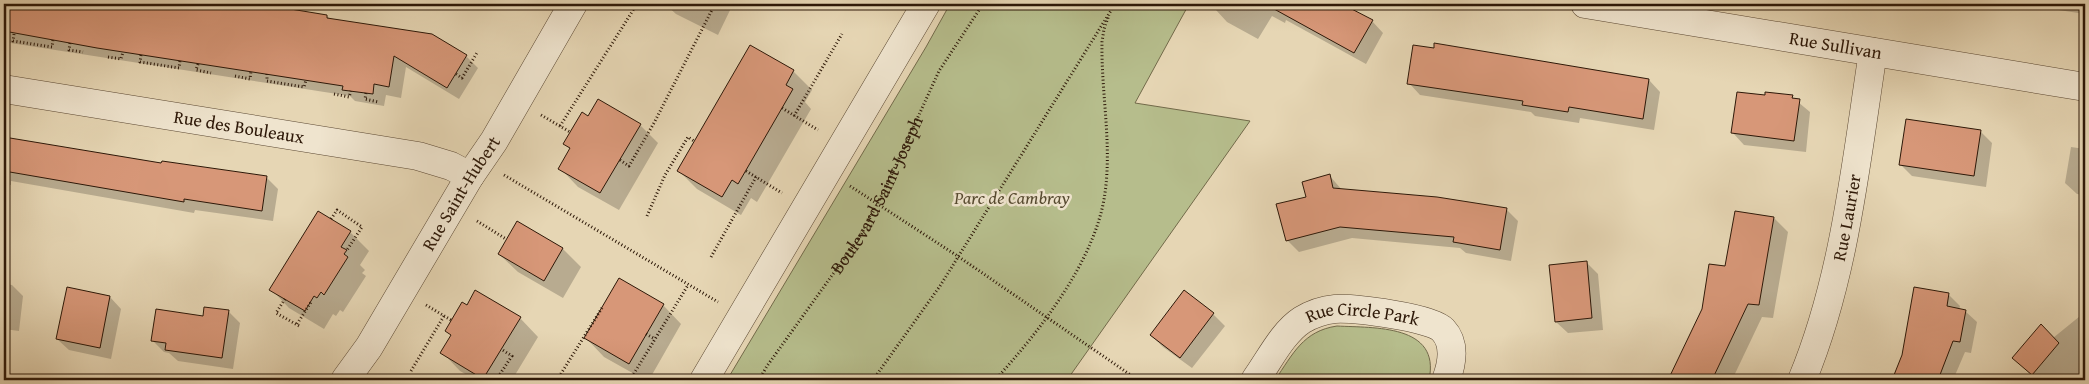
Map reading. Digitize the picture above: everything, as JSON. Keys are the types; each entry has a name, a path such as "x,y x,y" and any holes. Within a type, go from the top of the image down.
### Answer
{"street":[{"name":"Rue Saint-Hubert","path":"345,380 369,347 470,176 494,141 573,4"},
{"path":"704,380 926,4"},
{"name":"Rue Sullivan","path":"1585,4 2085,87"},
{"name":"Rue Laurier","path":"1802,380 1822,324 1844,234 1873,52"},
{"name":"Rue des Bouleaux","path":"4,89 418,156 451,166 470,176"},
{"name":"Rue Circle Park","path":"1255,380 1283,340 1302,320 1314,314 1336,309 1416,318 1437,324 1450,339 1452,350 1451,363 1446,380"}],"path":[{"path":"560,126 637,4"},
{"path":"620,160 629,166 654,123 715,4"},
{"name":"Boulevard Saint-Joseph","path":"759,380 851,250 877,205 939,71 983,4"},
{"path":"873,380 935,294 1115,4"},
{"path":"995,380 1017,356 1082,262 1100,221 1105,193 1107,154 1102,42 1104,29 1115,4"},
{"path":"14,34 12,41 31,44 52,47 53,40"},
{"path":"794,116 842,34"},
{"path":"70,43 69,50 83,52"},
{"path":"456,74 462,78 478,51"},
{"path":"108,57 121,59 123,52"},
{"path":"141,55 140,62 179,68 180,61"},
{"path":"198,64 196,70 211,73"},
{"path":"235,76 250,79 251,71"},
{"path":"267,74 267,81 304,87 306,80"},
{"path":"334,94 350,97 350,91"},
{"path":"366,94 365,99 378,102"},
{"path":"782,108 823,132"},
{"path":"647,216 665,175 688,137 694,141"},
{"path":"497,170 722,305"},
{"path":"746,170 787,196"},
{"path":"711,257 756,177"},
{"path":"845,183 1046,316 1138,380"},
{"path":"453,205 506,239"},
{"path":"332,219 337,210 362,227 347,250"},
{"path":"630,380 688,285"},
{"path":"285,299 276,313 301,327"},
{"path":"297,324 311,302"},
{"path":"557,380 602,308"},
{"path":"411,371 444,316"},
{"path":"646,334 655,339"},
{"path":"496,380 512,356 501,349"}],"green space":[{"name":"Parc de Cambray","path":"950,4 1189,4 1135,103 1250,121 1067,380 727,380 926,47"},
{"path":"1337,326 1386,329 1415,339 1425,348 1430,362 1429,380 1275,380 1307,338 1325,329"}],"building":[{"path":"4,4 260,4 327,15 327,18 432,34 467,55 447,88 394,56 389,87 374,84 373,94 342,90 343,86 97,48 4,31"},
{"path":"1265,4 1342,4 1373,20 1354,53"},
{"path":"1434,43 1649,79 1643,119 1569,107 1568,112 1522,105 1523,101 1407,84 1413,45 1434,48"},
{"path":"750,45 794,70 786,85 793,89 738,184 732,180 722,197 677,171"},
{"path":"1737,92 1793,95 1792,98 1800,99 1794,141 1731,133"},
{"path":"598,99 641,124 600,193 558,169 570,148 563,144 582,112 588,116"},
{"path":"1906,119 1981,130 1974,176 1899,165"},
{"path":"4,137 161,163 162,161 267,176 262,211 184,199 184,202 4,171"},
{"path":"1330,174 1333,188 1437,197 1507,208 1500,250 1453,242 1454,237 1340,227 1286,241 1276,204 1306,197 1302,182"},
{"path":"318,211 351,231 341,247 347,250 344,254 348,257 324,295 321,292 317,298 314,296 305,311 269,290"},
{"path":"1735,211 1774,217 1759,305 1748,304 1712,380 1668,380 1702,309 1709,264 1725,266"},
{"path":"517,221 563,248 544,281 498,254"},
{"path":"1587,261 1592,318 1555,322 1549,265"},
{"path":"619,278 664,304 629,364 584,338"},
{"path":"67,287 110,296 100,348 56,339"},
{"path":"1914,287 1949,293 1947,306 1966,310 1960,342 1953,341 1938,380 1892,380 1902,355"},
{"path":"475,290 521,317 483,379 440,353 451,335 445,331 462,302 467,305"},
{"path":"1184,290 1214,313 1180,358 1150,335"},
{"path":"204,307 229,310 222,358 165,350 166,343 151,341 156,309 203,316"},
{"path":"2041,324 2059,343 2032,375 2012,358"}]}
